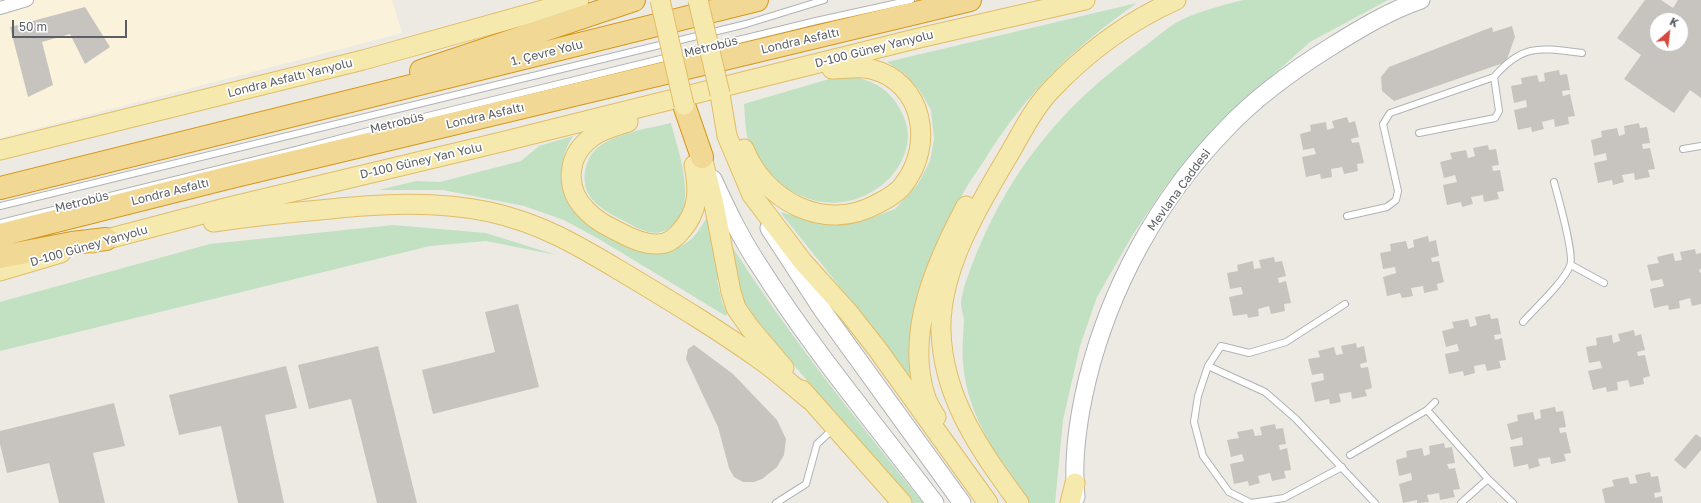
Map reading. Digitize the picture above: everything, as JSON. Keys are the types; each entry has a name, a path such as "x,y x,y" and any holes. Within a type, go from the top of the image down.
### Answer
{"highway":[{"path":"0,188 337,105 384,83 634,0"},
{"name":"1. Çevre Yolu","path":"337,105 757,0"},
{"name":"Londra Asfaltı","path":"0,235 228,178 970,0"},
{"path":"674,103 702,157"},
{"path":"0,258 72,243 106,239"}],"main road":[{"name":"Londra Asfaltı Yanyolu","path":"0,150 355,62 546,5 579,0"},
{"path":"660,0 674,103 698,185 696,204 690,218 676,237 665,243 651,244 632,239 602,222 585,210 576,198 571,183 570,168 574,157 591,137 638,118 651,111 674,103"},
{"path":"698,0 720,94 727,136 766,224 803,283 962,503"},
{"name":"D-100 Güney Yanyolu","path":"674,103 791,70 1017,14 1085,0"},
{"path":"1018,503 974,439 950,384 944,358 941,330 946,290 961,247 985,193 1033,113 1050,91 1074,68 1108,40 1147,13 1176,0"},
{"name":"Mevlana Caddesi","path":"1077,503 1075,483 1076,441 1084,394 1094,354 1114,299 1137,250 1174,193 1226,129 1304,63 1380,16 1421,0"},
{"path":"720,94 734,120 750,164 764,183 787,202 819,213 839,214 867,210 889,197 904,185 920,153 922,139 919,115 907,92 891,78 873,70 858,67 791,70"},
{"name":"D-100 Güney Yan Yolu","path":"179,221 230,207 505,141 674,103"},
{"path":"974,484 925,396 921,373 920,328 932,282 957,222 996,155 1020,125 1033,113"},
{"path":"702,157 712,197 731,292 736,308 750,328 810,400 902,503"},
{"path":"702,157 738,232 760,267 800,326 935,503"},
{"path":"752,195 803,262 849,313 878,350 988,503"},
{"path":"179,221 196,224 286,213 397,204 433,204 464,208 490,212 520,220 547,230 578,245 664,296 758,358 810,400"},
{"name":"D-100 Güney Yanyolu","path":"0,271 106,239 179,221"},
{"path":"1070,503 1075,483"}],"street":[{"path":"0,8 27,0"}],"lane":[{"path":"0,206 746,24 824,0"},
{"name":"Metrobüs","path":"0,223 292,151 418,118 816,21 911,0"},
{"path":"1347,216 1387,207 1396,200 1398,191 1383,124 1390,113 1494,77 1502,67 1524,51 1550,49 1582,53"},
{"path":"1419,133 1495,118 1499,111 1494,77"},
{"path":"1683,149 1701,146"},
{"path":"1523,322 1561,279 1571,265 1570,246 1554,182"},
{"path":"1571,265 1604,283"},
{"path":"1342,467 1285,500 1251,503 1229,492 1203,456 1194,422 1198,396 1208,366 1221,346 1249,354 1286,342 1345,304"},
{"path":"1208,366 1265,392 1296,419 1375,503"},
{"path":"1350,455 1427,410 1435,402"},
{"path":"1427,410 1488,479 1513,503"},
{"path":"776,503 806,484 817,444 835,427"},
{"path":"1461,503 1488,479"}],"shaded area":[{"path":"0,0 392,0 402,33 0,138"}],"green space":[{"path":"1243,0 1388,0 1310,42 1215,127 1165,187 1132,236 1097,297 1080,346 1063,420 1055,503 1030,503 1007,471 987,438 971,402 966,383 963,363 964,317 961,307 961,299 977,252 992,220 1025,164 1044,138 1065,114 1114,70 1176,23 1204,11"},
{"path":"1137,3 1071,55 1033,94 999,137 966,188 960,199 953,220 944,264 914,385 848,297 780,212 820,222 866,220 895,209 918,184 930,161 934,139 931,110 920,91 905,74 887,62"},
{"path":"851,76 874,83 892,97 897,103 906,122 908,133 906,149 899,166 882,185 872,192 860,198 848,201 836,203 816,201 783,188 766,173 749,143 746,131 744,104 836,77"},
{"path":"671,123 682,163 685,194 684,208 679,219 670,228 653,233 637,228 605,210 595,202 586,189 584,179 585,169 591,155 597,148 606,142 627,133"},
{"path":"573,136 565,152 562,167 563,181 568,198 669,251 691,239 706,219 710,221 719,280 717,280 722,302 727,313 726,316 599,239 564,220 524,206 443,190 379,190 416,181 440,182 521,161 539,146"},
{"path":"393,225 486,233 556,255 486,241 430,246 0,351 0,302 210,244"},
{"path":"731,245 776,312 848,408 923,503 913,503 747,311 741,299"}],"building":[{"path":"1645,0 1661,0 1673,8 1678,0 1701,0 1701,98 1690,90 1674,113 1624,79 1641,55 1617,38"},
{"path":"85,7 110,47 85,64 70,34 42,42 53,85 28,97 10,27"},
{"path":"1512,26 1515,37 1506,62 1394,101 1382,91 1381,77 1389,67 1492,27 1493,32"},
{"path":"1559,70 1560,75 1567,74 1570,90 1562,91 1563,96 1570,94 1575,116 1568,117 1569,124 1555,127 1554,119 1542,122 1544,129 1532,132 1531,127 1518,130 1514,110 1527,107 1526,100 1514,103 1511,86 1522,84 1521,78 1537,75 1539,82 1545,81 1544,73"},
{"path":"1347,117 1349,123 1355,121 1359,137 1351,139 1352,143 1359,142 1364,163 1357,164 1358,171 1344,174 1342,167 1331,169 1332,177 1321,179 1320,174 1306,177 1302,157 1316,154 1314,148 1303,150 1300,134 1311,131 1310,125 1326,122 1327,130 1334,128 1332,121"},
{"path":"1639,123 1640,128 1647,127 1650,143 1642,144 1643,149 1650,148 1655,169 1648,170 1650,177 1635,180 1634,173 1622,175 1624,182 1613,185 1612,180 1598,183 1594,163 1607,160 1606,153 1594,156 1591,140 1602,137 1601,131 1617,128 1619,136 1625,134 1624,126"},
{"path":"1488,145 1489,150 1496,149 1499,165 1492,166 1493,171 1500,170 1504,191 1497,192 1499,199 1484,202 1483,195 1471,197 1473,204 1462,207 1461,202 1447,205 1443,185 1457,182 1455,175 1444,178 1440,162 1452,159 1450,153 1466,150 1468,158 1475,156 1473,148"},
{"path":"1428,236 1429,242 1436,240 1439,256 1431,258 1432,262 1439,261 1444,282 1437,284 1438,290 1424,293 1423,286 1411,288 1413,296 1402,298 1400,293 1387,296 1383,277 1396,273 1395,267 1383,269 1380,253 1391,251 1390,244 1406,241 1408,249 1414,247 1413,240"},
{"path":"1695,249 1696,254 1701,253 1701,269 1699,270 1701,274 1701,304 1692,306 1690,298 1679,301 1680,308 1669,310 1668,305 1654,308 1650,289 1664,286 1662,279 1651,281 1647,265 1659,263 1657,257 1673,253 1675,261 1682,260 1680,252"},
{"path":"1274,257 1275,262 1282,261 1286,276 1278,278 1279,283 1286,281 1291,303 1284,304 1285,311 1271,314 1269,306 1258,309 1259,316 1248,318 1247,314 1233,316 1229,297 1243,294 1241,287 1230,289 1227,273 1238,271 1237,265 1253,261 1254,269 1261,268 1259,260"},
{"path":"518,304 539,387 433,414 422,370 495,352 485,312"},
{"path":"1490,314 1491,319 1498,318 1501,334 1494,335 1495,340 1502,338 1506,360 1499,361 1501,368 1487,371 1485,364 1474,366 1475,373 1464,376 1463,371 1449,374 1445,354 1459,351 1457,344 1446,347 1442,331 1454,328 1452,322 1468,319 1470,327 1477,325 1475,317"},
{"path":"1634,330 1635,336 1641,334 1645,350 1637,352 1638,356 1645,355 1650,376 1643,378 1644,384 1630,387 1628,380 1617,382 1618,390 1607,392 1606,387 1593,390 1588,371 1602,368 1600,361 1589,363 1586,347 1597,345 1596,338 1612,335 1613,343 1620,341 1618,334"},
{"path":"1356,343 1357,348 1364,346 1367,362 1360,364 1361,368 1368,367 1372,388 1365,390 1367,396 1352,399 1351,392 1339,394 1341,402 1330,404 1329,399 1315,402 1311,383 1324,380 1323,373 1312,375 1308,359 1320,357 1318,351 1334,347 1336,355 1343,354 1341,346"},
{"path":"694,345 733,374 777,420 786,439 784,455 777,467 762,479 754,482 743,482 734,477 729,468 718,427 686,359 688,349"},
{"path":"378,346 417,503 377,503 351,399 309,409 298,365"},
{"path":"286,366 297,408 265,415 284,503 238,503 221,426 179,435 169,395"},
{"path":"114,403 125,446 93,453 105,503 59,503 49,463 7,473 0,444 0,431"},
{"path":"1555,407 1556,412 1563,411 1566,427 1559,428 1560,433 1566,432 1571,453 1564,454 1566,461 1551,464 1550,457 1538,459 1540,466 1529,469 1528,464 1514,467 1510,447 1523,445 1522,437 1511,440 1507,424 1518,421 1517,415 1533,412 1535,420 1541,418 1540,410"},
{"path":"1275,424 1276,429 1283,428 1286,444 1279,445 1280,450 1287,448 1291,470 1284,471 1286,478 1272,481 1270,473 1258,476 1260,483 1249,486 1248,481 1234,484 1230,464 1244,461 1242,454 1231,457 1227,440 1239,438 1237,432 1253,429 1255,436 1262,435 1260,427"},
{"path":"1696,434 1701,438 1701,450 1685,469 1674,460"},
{"path":"1444,443 1445,448 1452,447 1455,463 1447,464 1449,469 1455,468 1460,489 1453,490 1455,497 1440,500 1439,493 1427,495 1429,502 1417,503 1417,500 1403,503 1399,484 1412,480 1411,473 1399,476 1396,460 1407,457 1406,451 1422,448 1424,456 1430,454 1429,446"},
{"path":"1650,472 1651,477 1658,476 1661,492 1654,493 1655,498 1662,496 1663,503 1605,503 1602,489 1614,486 1612,480 1628,477 1630,484 1637,483 1635,475"}]}
